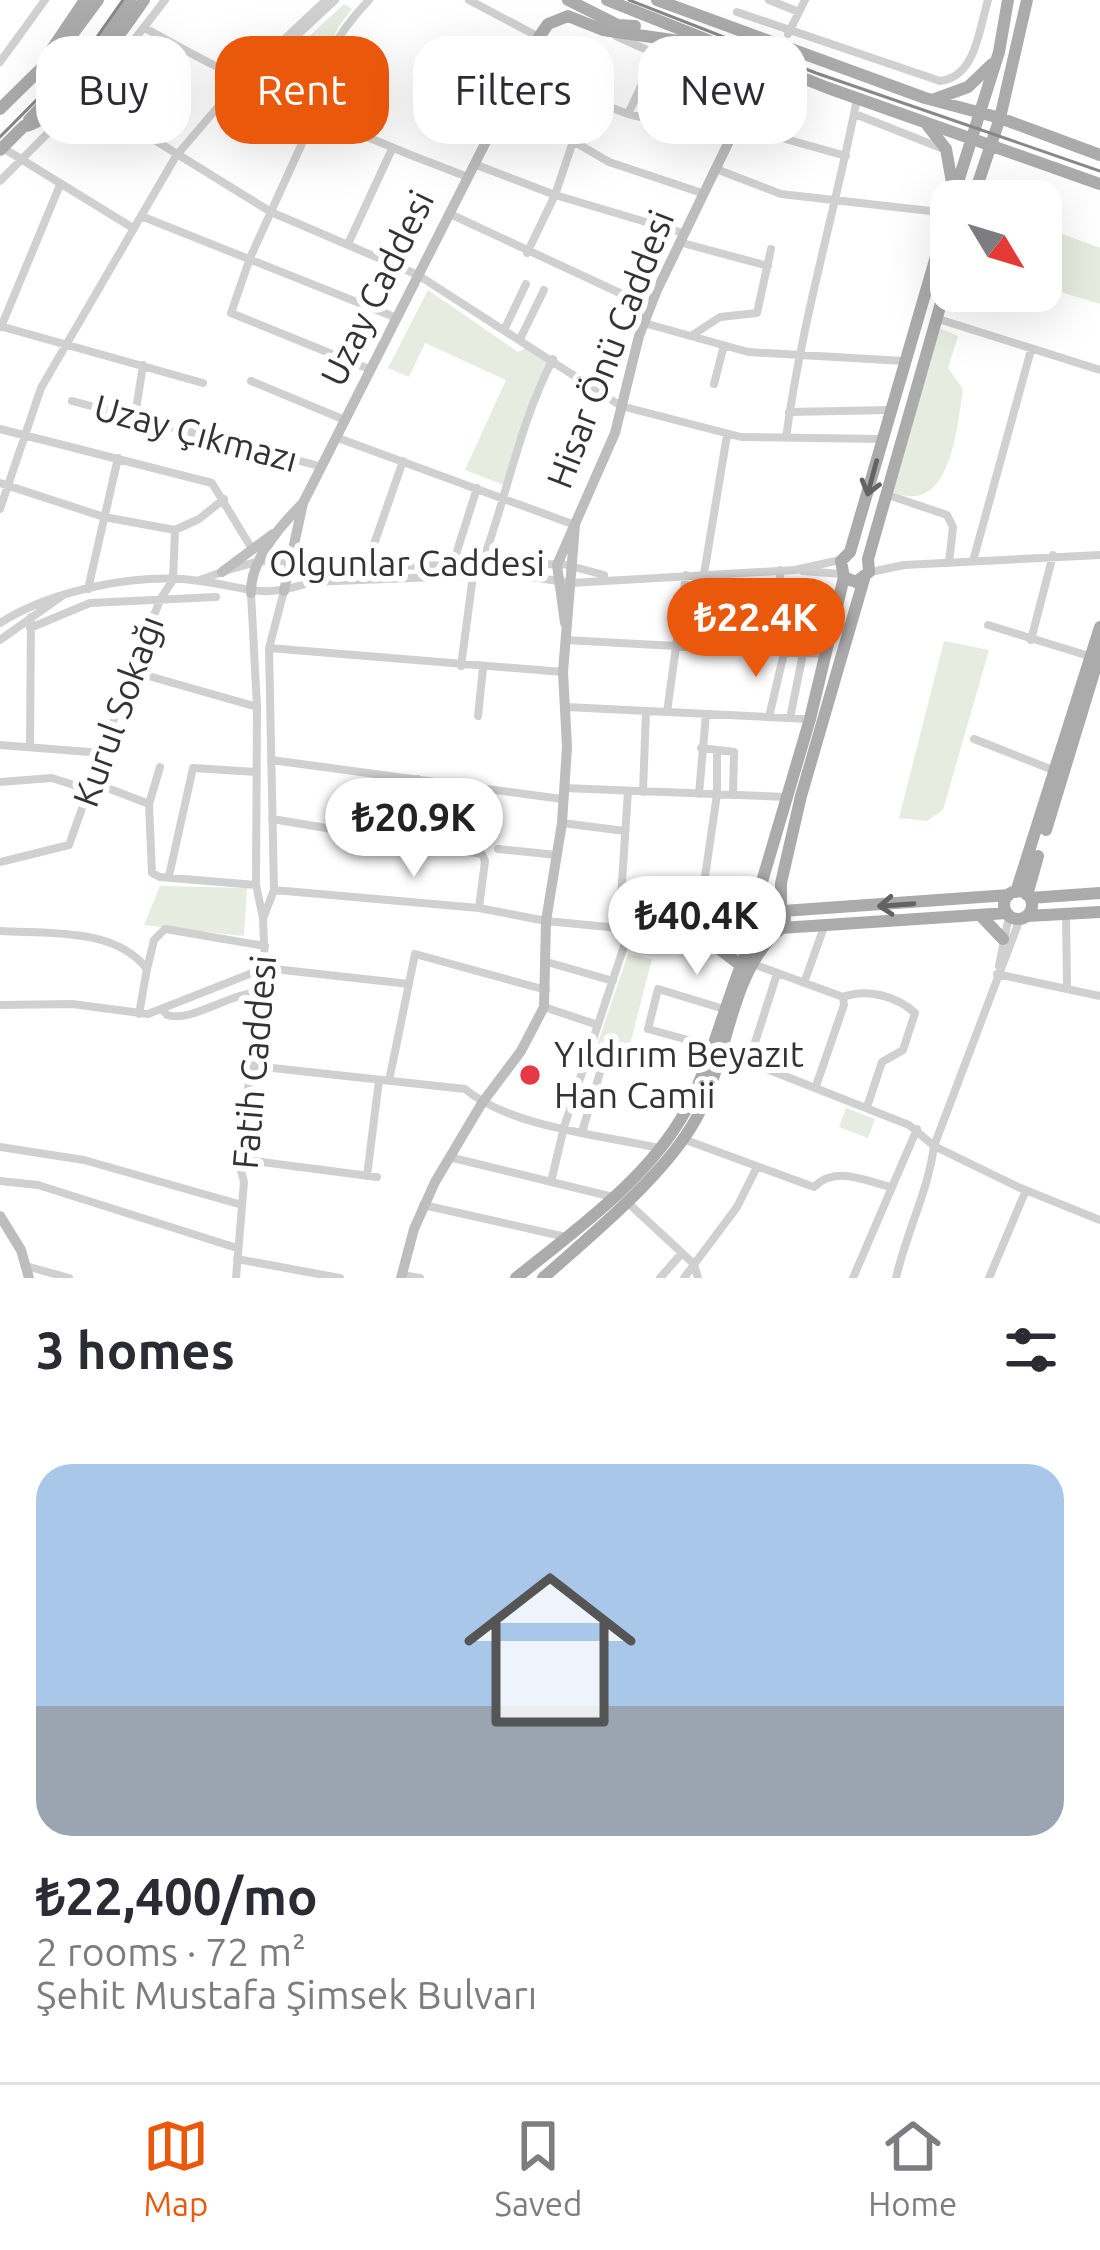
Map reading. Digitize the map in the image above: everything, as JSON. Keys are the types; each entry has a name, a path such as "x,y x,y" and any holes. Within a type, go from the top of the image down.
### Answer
{"main road":[{"path":"18,89 85,0"},
{"path":"0,109 63,47 98,0"},
{"path":"1,149 105,37 130,0"},
{"path":"25,126 34,126 90,72 144,0"},
{"path":"568,0 618,25 635,26"},
{"path":"607,0 692,36"},
{"path":"658,0 774,36"},
{"path":"678,0 693,14"},
{"path":"959,180 999,52 1007,0"},
{"path":"979,180 1000,118 1028,0"},
{"path":"540,36 548,24 568,16 603,30 645,36"},
{"path":"807,48 931,100 1000,118 1100,154"},
{"path":"931,100 968,87 999,52"},
{"path":"807,80 1100,184"},
{"path":"916,120 934,131 947,152 949,180"},
{"name":"Uzay Caddesi","path":"284,591 303,502 482,144"},
{"name":"Hisar Önü Caddesi","path":"566,633 556,572 615,433 650,307 727,144"},
{"path":"665,1151 716,1049 745,964 761,885 810,719 844,566 930,274"},
{"path":"543,1278 665,1151 683,1139 704,1103 724,1010 745,964 778,931 782,883 801,796 937,312"},
{"name":"Uzay Caddesi","path":"251,593 256,554 303,502"},
{"name":"Hisar Önü Caddesi","path":"402,1276 423,1205 544,1007 547,921 562,824 563,672 575,525"},
{"path":"844,566 862,553 867,570"},
{"path":"222,572 256,554"},
{"path":"844,566 851,581 867,570"},
{"path":"1016,916 1004,905 1021,895 1035,866 1096,659 1100,627"},
{"path":"1021,895 1055,770 1096,659"},
{"path":"1035,866 1041,880 1069,894"},
{"path":"757,916 769,902 782,909 1100,893"},
{"path":"1016,916 1032,905 1021,895"},
{"path":"757,916 778,931 980,915 1100,912"},
{"path":"980,915 1003,939"},
{"path":"697,932 745,964"},
{"path":"516,1278 619,1199"},
{"path":"0,1216 21,1250 27,1272"}],"street":[{"path":"0,62 45,0"},
{"path":"138,36 165,0"},
{"path":"292,36 330,0"},
{"path":"342,36 369,0"},
{"path":"470,0 537,36"},
{"path":"769,0 799,12"},
{"path":"787,36 805,0"},
{"path":"807,45 946,80 966,68 988,0"},
{"path":"737,12 780,36"},
{"path":"145,28 215,68"},
{"path":"603,30 638,46"},
{"path":"628,114 638,93"},
{"path":"785,438 799,352 838,199 857,99"},
{"path":"614,109 638,116"},
{"path":"0,508 3,483 41,388 176,156 215,113"},
{"path":"854,114 929,140 947,152"},
{"path":"0,181 38,144"},
{"path":"157,144 271,212 418,275 621,406 727,435 882,439"},
{"path":"302,144 250,258 231,314 369,369"},
{"path":"380,144 465,176"},
{"path":"527,253 555,195 572,144"},
{"path":"578,144 609,162 703,193"},
{"path":"792,144 846,156"},
{"path":"1,149 134,228"},
{"path":"348,244 392,149"},
{"path":"472,164 768,266"},
{"path":"715,168 781,194 930,202"},
{"path":"60,185 1,327 203,383"},
{"path":"448,213 650,307"},
{"path":"141,216 398,318"},
{"path":"691,337 713,319 757,313 771,249"},
{"path":"505,328 526,284"},
{"path":"520,338 544,290"},
{"path":"935,318 1100,370"},
{"path":"644,323 748,352 904,361"},
{"path":"714,383 724,346"},
{"path":"973,561 1031,350"},
{"path":"481,566 506,499 528,412 553,359"},
{"path":"135,416 143,365"},
{"path":"251,381 345,420"},
{"name":"Uzay Çıkmazı","path":"72,401 319,466"},
{"path":"789,412 890,410"},
{"path":"0,429 212,483 256,554"},
{"path":"704,574 727,435"},
{"path":"338,438 575,525"},
{"path":"88,589 118,458"},
{"path":"366,567 403,461"},
{"path":"3,483 104,517 175,530 200,519 224,499"},
{"path":"452,567 477,488"},
{"path":"886,494 947,515 953,527 949,562"},
{"path":"173,580 175,530"},
{"name":"Olgunlar Caddesi","path":"256,554 307,567 481,566 556,572 571,583 844,566"},
{"path":"1031,640 1054,555"},
{"path":"867,570 1100,555"},
{"name":"Olgunlar Caddesi","path":"68,592 199,580 251,593 284,591 310,582 556,572 571,565 586,573 617,577"},
{"path":"769,717 782,652 780,571"},
{"name":"Olgunlar Caddesi","path":"199,580 222,572"},
{"path":"667,712 686,575"},
{"path":"461,666 473,576"},
{"name":"Kurul Sokağı","path":"0,862 69,845 130,670 173,580"},
{"name":"Fatih Caddesi","path":"263,918 274,890 269,648 284,591"},
{"path":"0,640 68,592"},
{"path":"0,623 36,602 68,592"},
{"name":"Fatih Caddesi","path":"236,1278 244,1182 238,1159 265,968 256,884 257,707 251,593"},
{"path":"30,628 90,603 216,597"},
{"path":"30,746 31,616"},
{"path":"988,625 1096,659"},
{"path":"566,633 676,647 825,655"},
{"path":"269,648 563,672"},
{"path":"790,718 803,654"},
{"path":"478,716 483,668"},
{"path":"130,670 257,707"},
{"path":"566,707 810,719"},
{"path":"643,792 646,711"},
{"path":"699,794 706,714"},
{"path":"974,739 1055,770"},
{"path":"0,745 102,753"},
{"path":"701,748 734,752 734,795"},
{"path":"697,932 717,794 717,751"},
{"path":"271,760 563,794 628,791 787,797"},
{"path":"160,767 149,804 150,870 157,877 256,884"},
{"path":"169,876 193,768 256,772"},
{"path":"0,782 44,777 149,804"},
{"path":"410,841 418,779"},
{"path":"619,928 628,791"},
{"path":"272,819 483,856 479,908"},
{"path":"562,824 625,831"},
{"path":"498,850 558,855"},
{"path":"274,890 479,908 619,928 722,933 757,916"},
{"path":"1066,911 1067,988"},
{"path":"998,971 1003,939 1016,916"},
{"path":"896,1278 931,1173 934,1145 1016,916"},
{"path":"804,983 824,927"},
{"path":"551,1182 564,1127 630,928"},
{"path":"139,1015 154,940 165,929 265,946"},
{"path":"0,932 94,939 128,951 147,970"},
{"path":"238,1159 372,1176 384,1080 415,955 547,991"},
{"path":"547,962 613,981"},
{"path":"745,964 843,997 871,993 910,1006 915,1013 903,1050 882,1062 867,1107"},
{"path":"0,1005 72,1004 139,1015 265,968 409,984"},
{"path":"998,971 1100,996"},
{"path":"749,1061 777,974"},
{"path":"724,1010 658,989 648,1028 867,1107 917,1129 934,1145 1026,1190 1100,1220"},
{"path":"162,1009 178,1018 241,993 262,992"},
{"path":"816,1086 843,997"},
{"path":"544,1007 598,1025"},
{"path":"582,1132 602,1066 586,1063"},
{"path":"253,1066 465,1089 482,1103 665,1151"},
{"path":"854,1278 917,1129"},
{"path":"683,1139 814,1186 838,1174 891,1187"},
{"path":"0,1147 63,1155 242,1205"},
{"path":"449,1157 619,1199 694,1264 698,1278"},
{"path":"683,1278 737,1208 757,1166"},
{"path":"0,1181 38,1185 237,1254 340,1278"},
{"path":"989,1278 1026,1190"},
{"path":"423,1205 567,1237"},
{"path":"660,1278 682,1253"},
{"path":"27,1272 69,1278"},
{"path":"402,1276 420,1278"}],"shaded area":[{"path":"344,4 352,9 334,36 309,36"},
{"path":"1062,234 1100,248 1100,304 1062,292"},
{"path":"428,290 518,352 525,348 549,364 536,385 506,486 465,470 506,380 425,343 409,377 388,368"},
{"path":"939,328 958,336 948,368 963,389 954,445 948,464 928,492 912,496 893,492"},
{"path":"944,641 989,650 943,810 927,821 899,818"},
{"path":"160,886 247,888 244,936 144,925"},
{"path":"628,954 652,959 625,1064 593,1057"},
{"path":"846,1108 875,1119 868,1138 839,1127"}],"tram line":[{"path":"0,137 92,44 123,0"},
{"path":"629,0 816,73 1100,171"}],"place":[{"name":"Yıldırım Beyazıt Han Camii","path":"530,1075"}]}
